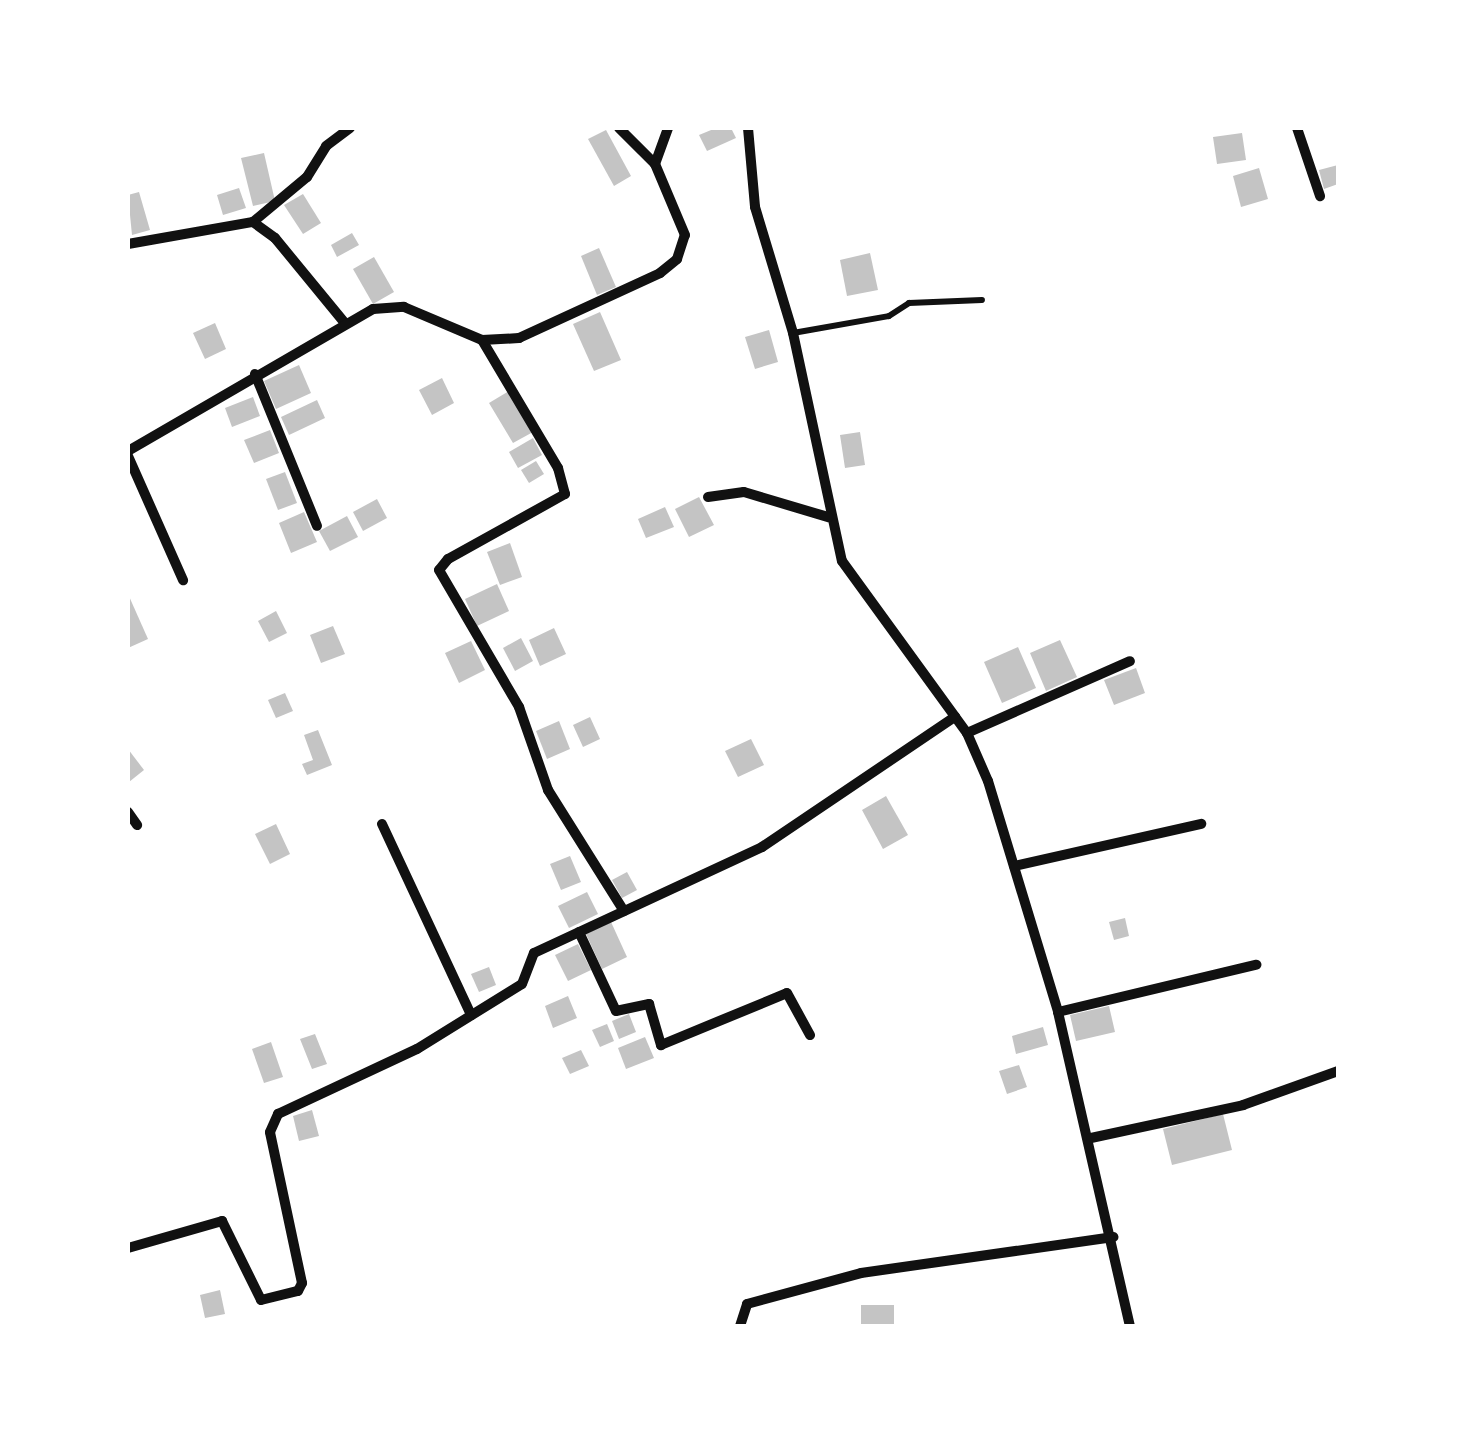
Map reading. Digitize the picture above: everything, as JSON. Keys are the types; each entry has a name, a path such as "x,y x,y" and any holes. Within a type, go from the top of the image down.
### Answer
{"street":[{"path":"128,244 253,222 301,182 350,128"},
{"path":"183,580 128,454 255,374 373,309 404,306 482,340 538,332 677,259 685,235 682,218 655,164 620,128"},
{"path":"655,164 668,128"},
{"path":"748,128 755,207 793,333 828,518 855,584 967,733 1014,866 1058,1012 1091,1138 1130,1326"},
{"path":"1298,128 1320,196"},
{"path":"253,222 275,238 344,322"},
{"path":"482,340 558,468 566,494 448,559 440,570 519,707 548,790 624,911"},
{"path":"255,374 317,526"},
{"path":"708,497 744,492 828,518"},
{"path":"967,733 1130,661"},
{"path":"128,1248 222,1221 261,1300 298,1290 272,1122 288,1106 417,1049 522,984 534,953 762,847 955,717"},
{"path":"128,812 136,825"},
{"path":"382,824 471,1016"},
{"path":"1014,866 1201,824"},
{"path":"579,932 616,1011 648,1004 661,1045 788,993 810,1035"},
{"path":"1058,1012 1256,964"},
{"path":"1091,1138 1242,1105 1338,1071"},
{"path":"740,1326 742,1306 862,1273 1112,1237"}],"lane":[{"path":"793,333 888,316 909,303 982,300"}],"building":[{"path":"716,128 731,128 736,138 707,151 699,135"},
{"path":"606,130 631,176 614,186 588,139"},
{"path":"1242,133 1246,160 1217,164 1213,137"},
{"path":"264,153 275,201 253,206 241,158"},
{"path":"1338,165 1338,184 1324,189 1319,170"},
{"path":"1259,168 1268,199 1241,207 1233,176"},
{"path":"239,188 246,208 223,215 217,195"},
{"path":"139,192 150,230 132,235 128,195"},
{"path":"303,194 321,223 303,234 284,205"},
{"path":"352,233 359,245 337,257 331,245"},
{"path":"599,248 616,287 597,295 581,256"},
{"path":"870,253 878,290 847,296 840,260"},
{"path":"374,257 394,292 373,304 353,269"},
{"path":"600,312 621,360 594,371 573,324"},
{"path":"215,323 226,349 205,359 193,333"},
{"path":"769,330 778,362 755,369 745,337"},
{"path":"299,365 311,393 276,409 264,381"},
{"path":"442,378 454,403 432,415 419,390"},
{"path":"509,391 533,432 513,443 489,403"},
{"path":"253,397 260,416 232,427 225,408"},
{"path":"317,400 325,418 289,435 281,417"},
{"path":"270,430 279,453 254,463 244,440"},
{"path":"860,432 865,465 845,468 840,435"},
{"path":"533,438 542,455 518,468 509,452"},
{"path":"536,461 544,474 529,483 521,470"},
{"path":"285,472 297,503 278,510 266,479"},
{"path":"699,497 714,525 689,537 675,509"},
{"path":"377,499 387,518 363,531 353,512"},
{"path":"665,507 674,527 646,538 638,519"},
{"path":"304,512 317,542 291,553 279,523"},
{"path":"347,516 358,537 330,551 319,531"},
{"path":"510,543 522,577 500,585 487,552"},
{"path":"497,584 509,611 477,626 465,599"},
{"path":"128,594 148,639 128,648"},
{"path":"276,611 287,633 269,642 258,621"},
{"path":"333,626 345,654 321,663 310,635"},
{"path":"554,628 566,654 540,666 529,640"},
{"path":"521,638 533,661 515,671 503,648"},
{"path":"1060,640 1077,677 1046,691 1030,653"},
{"path":"471,641 485,670 459,683 445,653"},
{"path":"1018,647 1036,688 1002,703 984,662"},
{"path":"1136,668 1145,693 1114,705 1104,680"},
{"path":"285,693 293,711 276,718 268,700"},
{"path":"590,717 600,739 583,747 573,725"},
{"path":"559,721 570,749 547,759 536,731"},
{"path":"318,730 332,765 307,775 302,764 313,760 304,735"},
{"path":"751,739 764,765 738,777 725,751"},
{"path":"128,749 144,770 129,782 128,780"},
{"path":"886,796 908,835 883,849 862,810"},
{"path":"276,824 290,854 270,864 255,834"},
{"path":"570,856 581,882 561,890 550,864"},
{"path":"627,872 637,890 622,898 612,880"},
{"path":"587,892 598,914 569,928 558,906"},
{"path":"1125,918 1129,936 1114,940 1109,922"},
{"path":"611,922 627,957 602,969 586,934"},
{"path":"578,944 591,970 568,981 555,955"},
{"path":"489,967 496,985 479,992 471,974"},
{"path":"568,996 577,1018 553,1028 545,1006"},
{"path":"1109,1006 1115,1032 1076,1041 1070,1015"},
{"path":"629,1014 636,1032 619,1039 612,1021"},
{"path":"607,1024 614,1041 600,1047 592,1030"},
{"path":"1043,1027 1048,1045 1016,1054 1012,1036"},
{"path":"315,1034 327,1064 312,1069 300,1039"},
{"path":"645,1037 654,1058 626,1069 618,1048"},
{"path":"271,1042 283,1077 264,1083 252,1049"},
{"path":"581,1050 589,1066 570,1074 562,1058"},
{"path":"1019,1065 1027,1087 1007,1094 999,1071"},
{"path":"312,1110 319,1136 299,1141 293,1116"},
{"path":"1223,1114 1232,1150 1172,1165 1163,1129"},
{"path":"220,1290 225,1314 205,1318 200,1295"},
{"path":"861,1305 894,1305 894,1326 861,1326"}]}
